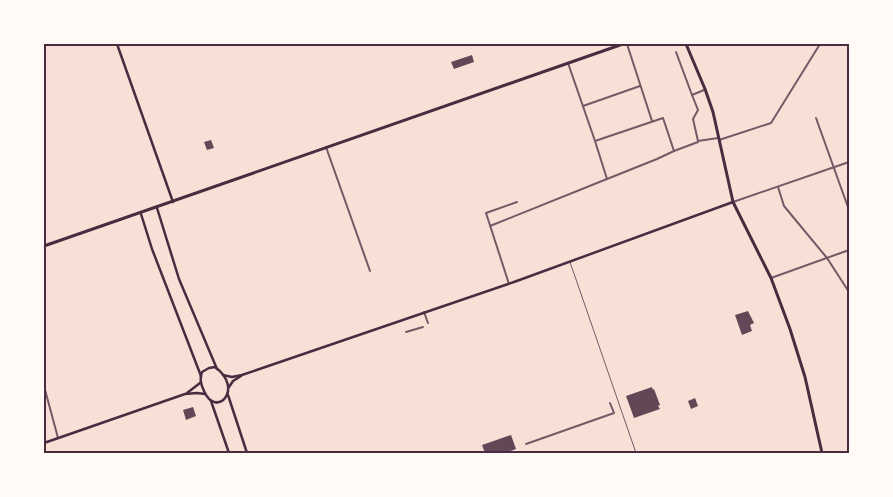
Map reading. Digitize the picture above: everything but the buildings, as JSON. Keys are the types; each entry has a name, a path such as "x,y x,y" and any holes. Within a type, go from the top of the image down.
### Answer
{"main road":[{"path":"117,44 172,202"},
{"path":"44,246 141,214 326,147 625,44"},
{"path":"684,44 689,51 713,112 733,202 771,278 790,329 805,377 822,453"},
{"path":"223,375 232,377 242,375 509,284 733,202"},
{"path":"157,208 179,279 217,369 223,375 229,387"},
{"path":"141,214 155,258 201,376 200,382 205,394 211,401 229,453"},
{"path":"201,376 209,368 217,369"},
{"path":"242,375 229,387 228,395 247,453"},
{"path":"185,394 200,382"},
{"path":"44,443 112,421 185,394 205,394"},
{"path":"211,401 222,401 228,395"}],"street":[{"path":"625,44 652,121"},
{"path":"490,226 698,141 718,139 771,124 820,44"},
{"path":"676,52 698,110 692,119 698,141"},
{"path":"568,63 607,179"},
{"path":"583,106 640,86"},
{"path":"692,95 705,89"},
{"path":"595,141 663,118 674,151"},
{"path":"816,118 849,210"},
{"path":"326,147 370,271"},
{"path":"733,202 849,162"},
{"path":"778,187 784,206 827,258 849,292"},
{"path":"509,284 486,213 517,202"},
{"path":"771,278 849,250"},
{"path":"570,262 636,453"},
{"path":"424,312 428,322"},
{"path":"406,332 422,327"},
{"path":"44,386 58,438"},
{"path":"526,444 614,413 610,403"}]}
